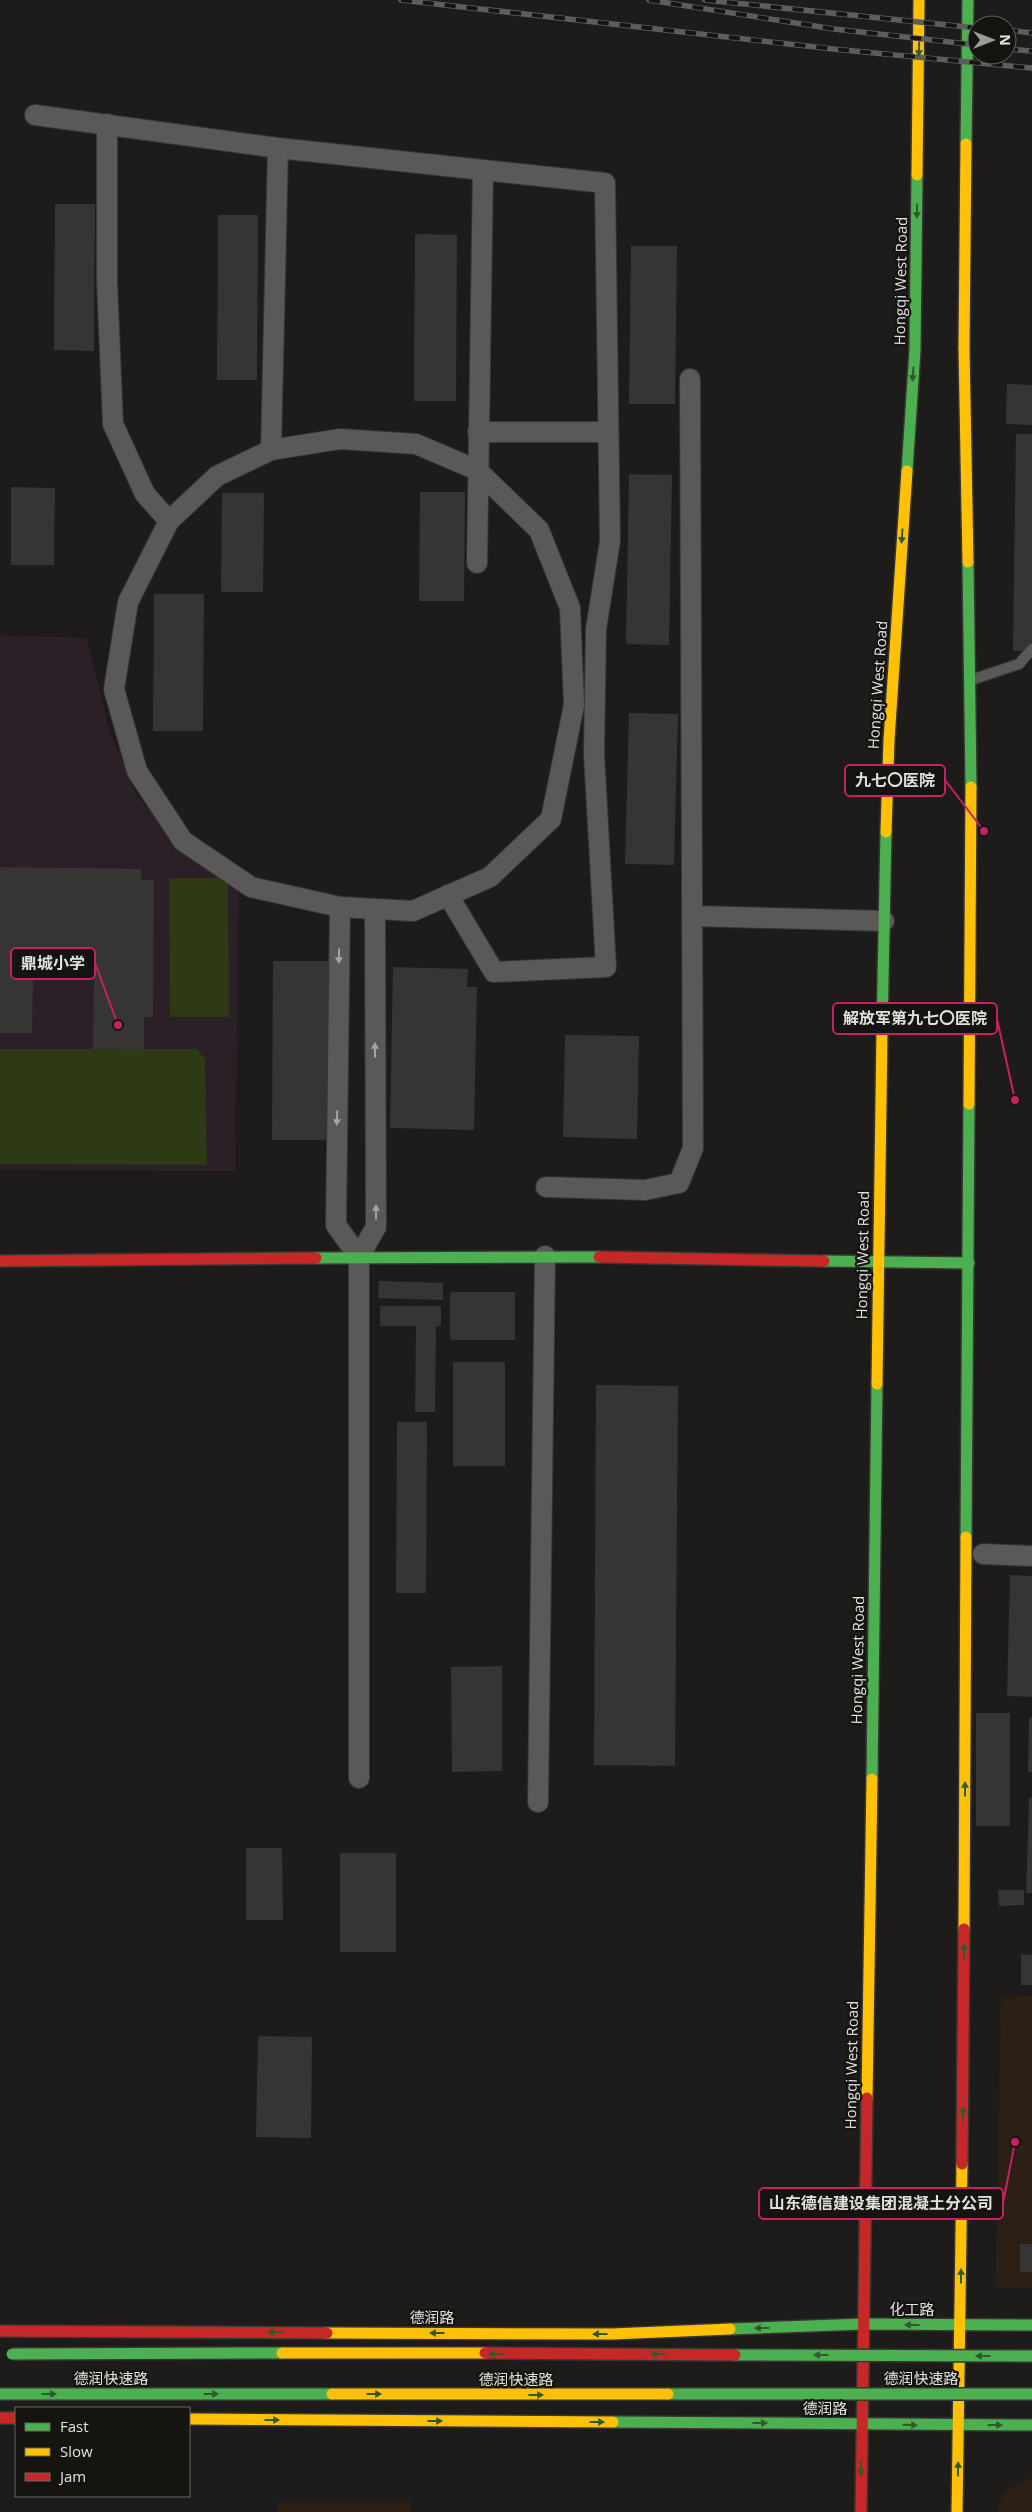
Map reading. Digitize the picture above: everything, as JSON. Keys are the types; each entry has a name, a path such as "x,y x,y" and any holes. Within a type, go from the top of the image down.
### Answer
{"main road":[{"name":"Hongqi West Road","path":"861,2512 884,921 889,740 915,350 919,0"},
{"path":"957,2512 961,2325 969,1263 970,681 964,348 968,0"},
{"path":"0,1261 545,1256 878,1263 969,1263"},
{"name":"化工路","path":"863,2324 1032,2325"},
{"name":"德润路","path":"0,2331 612,2334 863,2324"},
{"name":"德润快速路","path":"12,2354 181,2352 1032,2356"},
{"name":"德润快速路","path":"0,2394 1032,2394"},
{"path":"0,2418 15,2418"},
{"name":"德润路","path":"190,2419 862,2424"},
{"path":"862,2424 1032,2425"}],"street":[{"path":"35,115 278,148 605,184 610,541 596,629 594,754 606,967 494,972 448,895"},
{"path":"106,124 106,282 113,424 145,494 168,521"},
{"path":"271,450 278,148"},
{"path":"477,563 483,170"},
{"path":"546,1187 645,1190 679,1183 693,1148 690,379"},
{"path":"478,432 608,432"},
{"path":"340,439 416,444 477,470 539,530 570,608 574,706 551,819 490,877 413,911 340,907 251,887 183,841 137,771 114,689 128,602 168,521 217,476 271,450 340,439"},
{"path":"574,706 596,704"},
{"path":"340,907 336,1225 358,1257"},
{"path":"358,1778 358,1257 376,1227 375,910"},
{"path":"692,916 884,921"},
{"path":"538,1802 545,1256"},
{"path":"983,1554 1032,1556"}],"lane":[{"path":"970,681 1019,664 1032,650"}],"shaded area":[{"path":"0,635 87,638 110,732 137,796 175,841 239,881 235,1171 0,1170"},
{"path":"1032,1996 1032,2288 996,2288 1001,1997"},
{"path":"1032,2477 1032,2512 996,2512 1005,2491"},
{"path":"278,2501 411,2501 411,2512 277,2512"}],"green space":[{"path":"169,878 228,878 229,1017 170,1017"},
{"path":"0,1049 197,1049 205,1059 207,1165 0,1164"}],"building":[{"path":"55,204 95,204 94,351 54,350"},
{"path":"218,215 258,215 257,380 217,380"},
{"path":"415,234 457,235 456,401 414,401"},
{"path":"631,246 677,246 675,404 629,404"},
{"path":"1007,384 1032,385 1032,425 1006,424"},
{"path":"1016,434 1032,434 1032,651 1013,651"},
{"path":"629,474 672,475 669,645 626,644"},
{"path":"11,487 55,488 54,565 11,565"},
{"path":"420,492 465,492 464,601 419,601"},
{"path":"222,493 264,493 263,592 221,592"},
{"path":"154,594 204,594 203,731 153,731"},
{"path":"629,713 678,714 674,865 625,864"},
{"path":"0,867 141,869 141,880 154,880 153,1017 144,1017 144,1050 93,1049 94,980 33,979 32,1033 0,1033"},
{"path":"273,961 333,961 332,1140 272,1140"},
{"path":"393,967 468,969 467,987 477,987 474,1130 390,1128"},
{"path":"565,1035 639,1036 637,1139 563,1137"},
{"path":"379,1281 443,1283 443,1300 378,1298"},
{"path":"450,1292 515,1292 515,1340 450,1340"},
{"path":"380,1306 441,1306 441,1326 436,1326 435,1412 415,1412 416,1326 380,1326"},
{"path":"453,1362 505,1362 505,1466 453,1466"},
{"path":"596,1385 678,1386 675,1766 594,1765"},
{"path":"397,1422 427,1422 426,1593 396,1593"},
{"path":"1010,1575 1032,1576 1032,1697 1007,1696"},
{"path":"502,1666 502,1771 452,1772 451,1667"},
{"path":"976,1713 1010,1713 1010,1826 976,1826"},
{"path":"1029,1718 1032,1718 1032,1772 1028,1772"},
{"path":"1029,1798 1032,1798 1032,1893 1026,1893"},
{"path":"246,1848 282,1848 283,1920 246,1920"},
{"path":"340,1853 396,1853 396,1952 340,1952"},
{"path":"998,1890 1024,1890 1024,1905 999,1906"},
{"path":"1021,1954 1032,1955 1032,1985 1021,1985"},
{"path":"258,2036 312,2037 311,2138 256,2137"},
{"path":"1020,2244 1032,2244 1032,2272 1020,2272"}],"railway":[{"path":"401,0 833,49 1032,68"},
{"path":"649,0 834,29 967,44"},
{"path":"705,0 967,27"},
{"path":"1017,31 1032,33"},
{"path":"1017,50 1032,51"}],"traffic: fast":[{"path":"966,144 968,0"},
{"path":"907,471 915,350 917,175"},
{"path":"968,562 971,787"},
{"path":"882,1031 886,832"},
{"path":"966,1537 969,1104"},
{"path":"316,1258 599,1257"},
{"path":"824,1261 969,1263"},
{"path":"872,1779 877,1384"},
{"path":"730,2329 863,2324 1032,2325"},
{"path":"12,2354 282,2353"},
{"path":"735,2355 1032,2356"},
{"path":"0,2394 332,2394"},
{"path":"668,2394 1032,2394"},
{"path":"613,2422 1032,2425"}],"traffic: slow":[{"path":"917,175 919,0"},
{"path":"966,144 964,348 968,562"},
{"path":"886,832 889,740 907,471"},
{"path":"969,1104 971,787"},
{"path":"877,1384 882,1031"},
{"path":"964,1929 966,1537"},
{"path":"867,2098 872,1779"},
{"path":"957,2512 962,2164"},
{"path":"327,2333 612,2334 730,2329"},
{"path":"282,2353 485,2353"},
{"path":"332,2394 668,2394"},
{"path":"190,2419 613,2422"}],"traffic: jam":[{"path":"599,1257 824,1261"},
{"path":"0,1261 316,1258"},
{"path":"962,2164 964,1929"},
{"path":"861,2512 867,2098"},
{"path":"0,2331 327,2333"},
{"path":"485,2353 735,2355"},
{"path":"0,2418 15,2418"}],"place":[{"name":"九七〇医院","path":"984,831"},
{"name":"鼎城小学","path":"118,1025"},
{"name":"解放军第九七〇医院","path":"1015,1100"},
{"name":"山东德信建设集团混凝土分公司","path":"1015,2142"}]}
